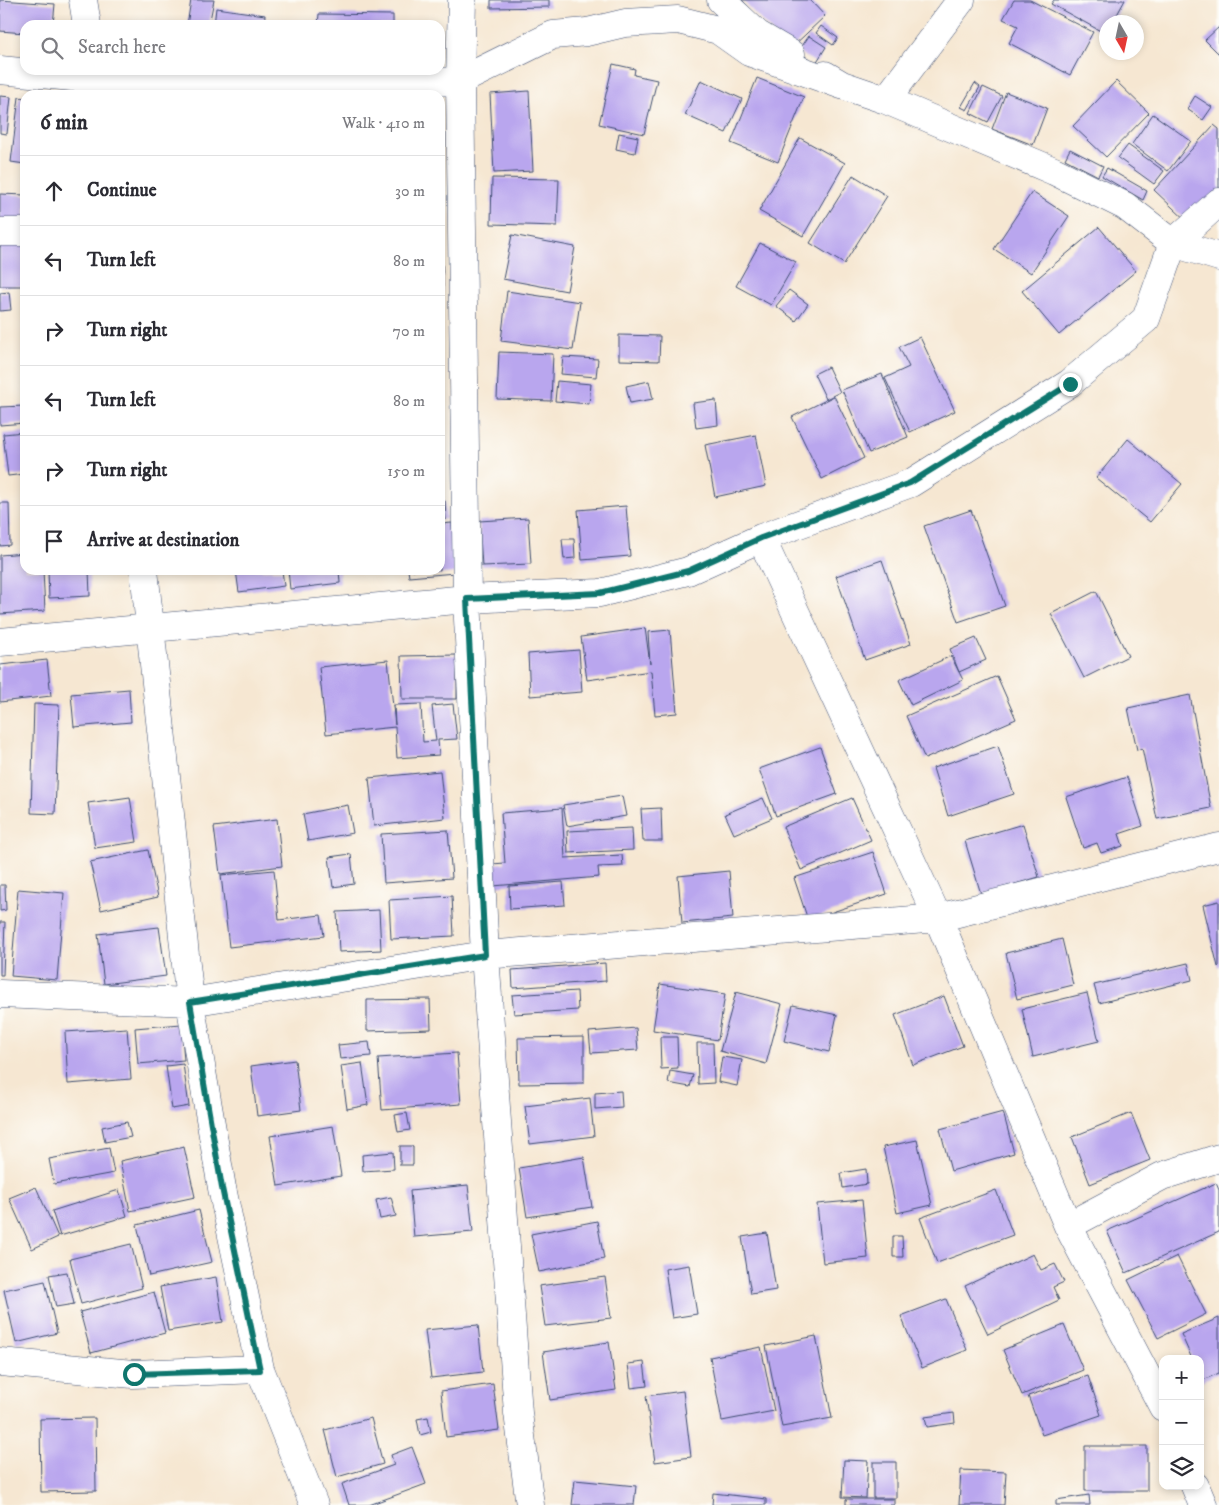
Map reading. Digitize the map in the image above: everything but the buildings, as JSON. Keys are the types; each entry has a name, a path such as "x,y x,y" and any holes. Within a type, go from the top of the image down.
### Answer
{"street":[{"path":"83,0 85,20"},
{"path":"462,0 460,81 467,599 485,955 518,1413 530,1505"},
{"path":"721,0 757,34 842,85"},
{"path":"886,100 961,0"},
{"path":"43,75 94,81 334,85 460,81 553,35 587,32 625,23 678,20 718,30 749,52 886,100 1054,171 1125,206 1173,243 1219,257"},
{"path":"0,70 20,72"},
{"path":"0,642 467,599 600,593 688,571 761,538 910,483 1070,384 1146,319 1173,243 1219,202"},
{"path":"0,232 20,232"},
{"path":"761,538 938,918 1068,1226 1159,1400"},
{"path":"144,575 190,1002 222,1188 260,1370 314,1505"},
{"path":"0,994 190,1002 485,955 938,918 1219,847"},
{"path":"1068,1226 1162,1176 1219,1158"},
{"path":"0,1362 134,1374 260,1370"},
{"path":"1197,1490 1203,1505"}],"route":[{"path":"134,1374 260,1370 222,1188 190,1002 485,955 467,599 600,593 688,571 761,538 910,483 1070,384"}]}
